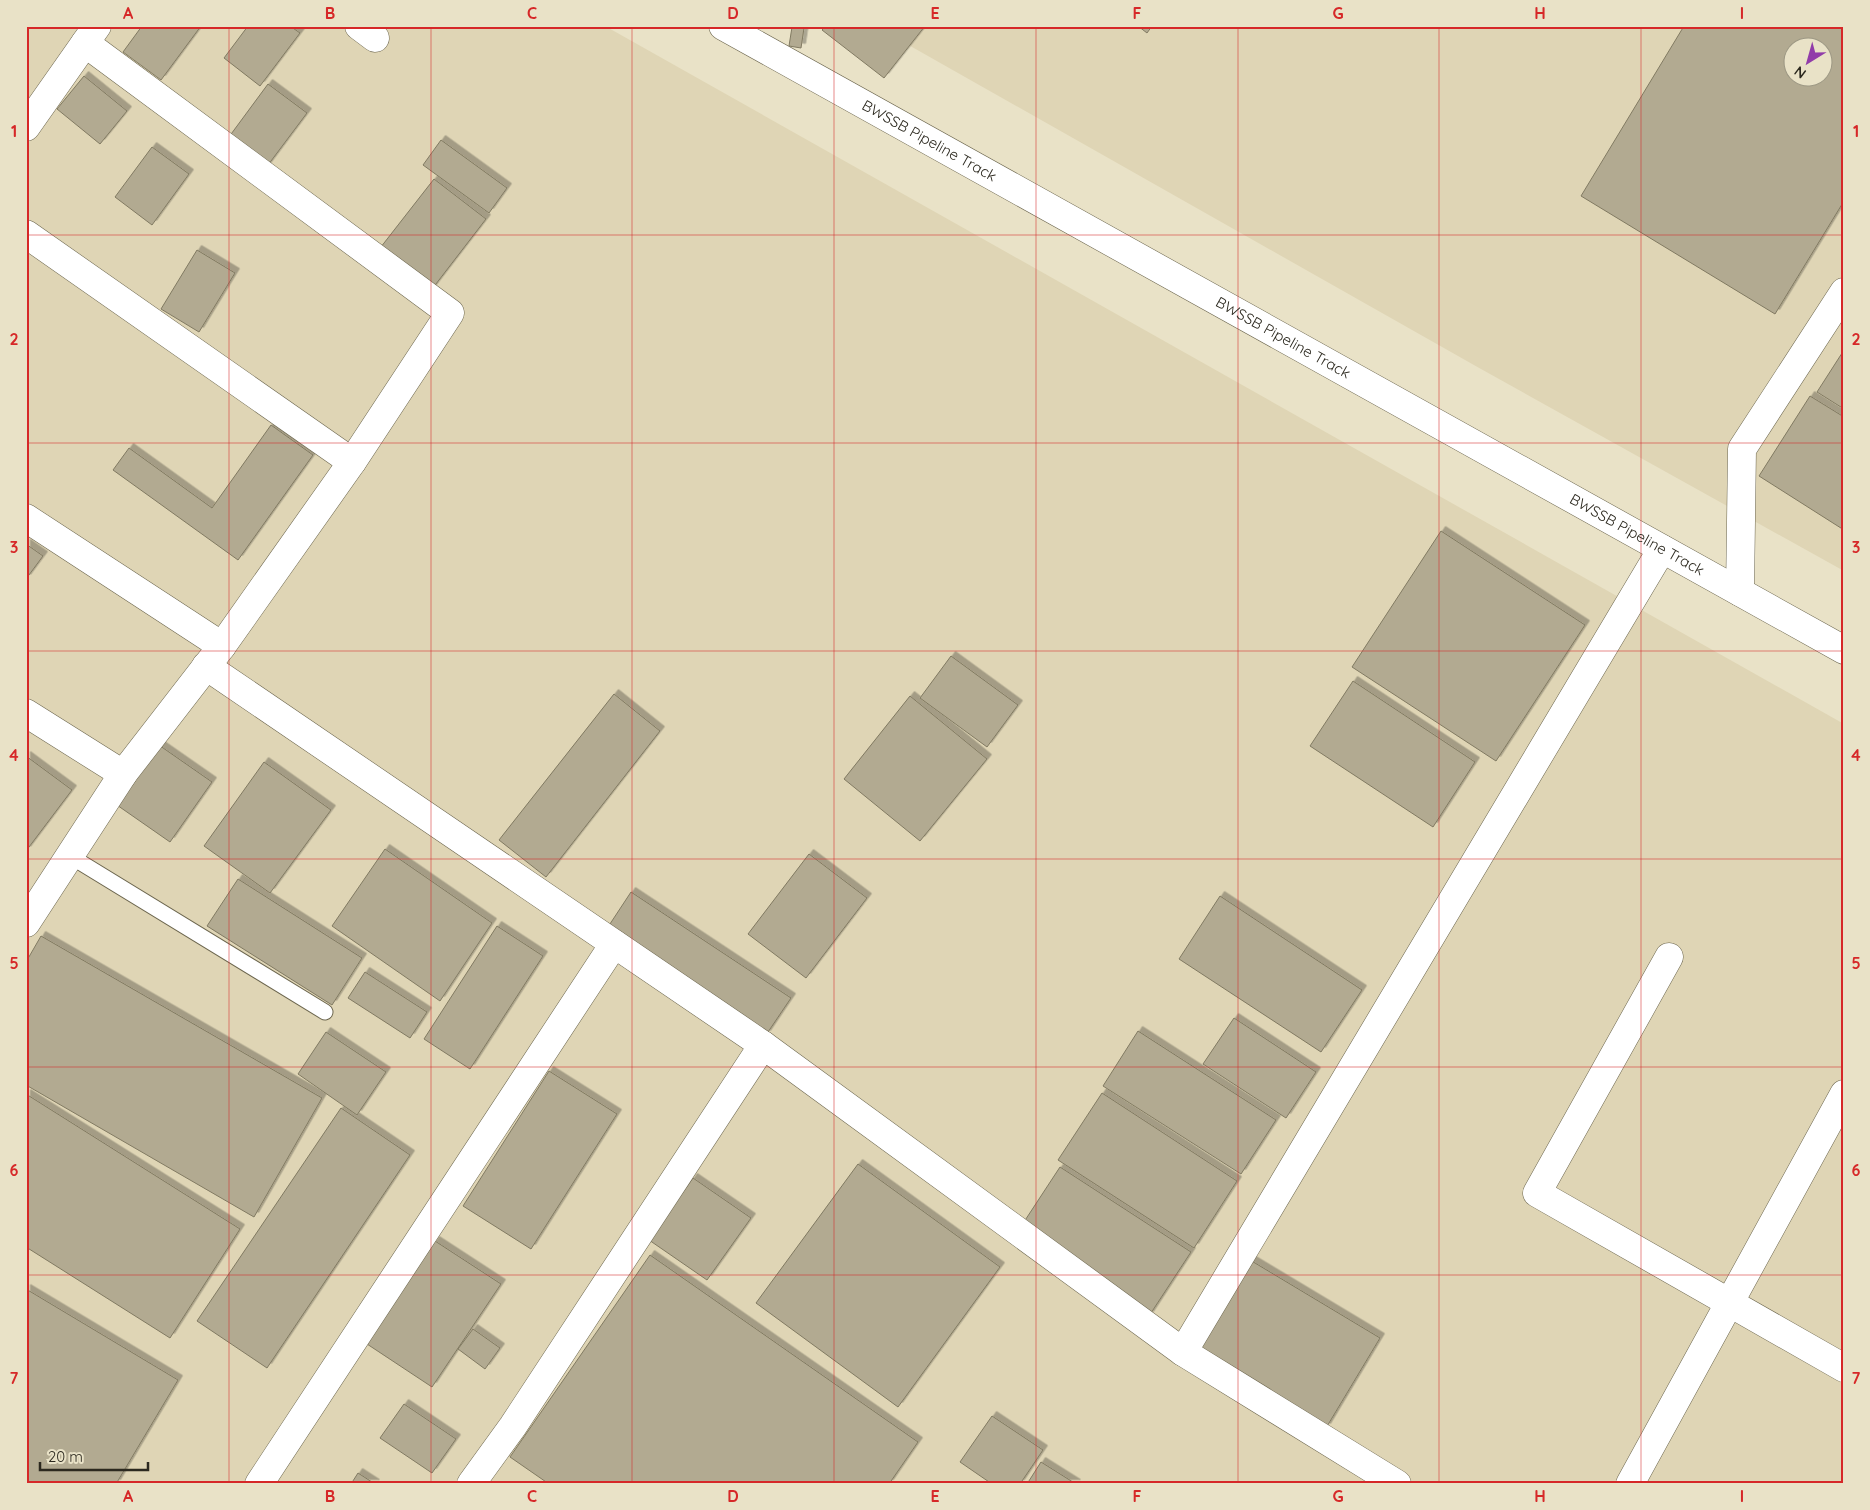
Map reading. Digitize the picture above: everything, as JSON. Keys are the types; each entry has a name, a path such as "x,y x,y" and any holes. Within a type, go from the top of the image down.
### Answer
{"street":[{"name":"BWSSB Pipeline Track","path":"723,26 759,34 1662,549 1844,650"},
{"path":"26,127 91,34 450,313 352,462 214,656 123,774 26,923"},
{"path":"26,234 352,462"},
{"path":"1740,592 1742,449 1844,292"},
{"path":"26,518 614,944 763,1045 1183,1352 1397,1484"},
{"path":"1183,1352 1662,549"},
{"path":"26,713 123,774"},
{"path":"259,1484 614,944"},
{"path":"1669,957 1536,1193 1844,1368"},
{"path":"471,1484 513,1426 763,1045"},
{"path":"1630,1484 1844,1094"}],"lane":[{"path":"70,856 325,1012"}],"shaded area":[{"path":"26,26 605,26 1844,724 1844,1484 26,1484"},
{"path":"875,26 1844,26 1844,571 1481,369"}],"building":[{"path":"142,26 201,26 161,80 123,52"},
{"path":"248,26 290,26 300,33 260,86 224,58"},
{"path":"826,26 925,26 884,78 822,30"},
{"path":"1138,26 1152,26 1147,33"},
{"path":"1684,26 1844,26 1844,201 1775,314 1581,196"},
{"path":"792,27 804,28 801,48 789,46"},
{"path":"84,76 127,111 100,144 57,109"},
{"path":"268,84 307,113 262,173 223,145"},
{"path":"441,140 507,188 489,213 423,165"},
{"path":"152,147 189,174 152,225 115,197"},
{"path":"434,179 486,219 429,293 377,252"},
{"path":"197,250 235,273 199,332 161,309"},
{"path":"1844,350 1844,409 1817,392"},
{"path":"1810,396 1844,417 1844,530 1759,476"},
{"path":"271,425 313,455 238,560 113,470 129,448 212,508"},
{"path":"1441,531 1585,625 1496,761 1352,667"},
{"path":"26,544 43,556 26,579"},
{"path":"951,656 1018,705 987,747 920,698"},
{"path":"1353,681 1475,762 1433,827 1310,746"},
{"path":"614,694 660,731 546,877 499,840"},
{"path":"910,696 987,759 920,841 844,779"},
{"path":"156,743 212,782 170,842 114,803"},
{"path":"26,756 72,790 26,851"},
{"path":"264,762 331,810 270,893 204,846"},
{"path":"385,849 492,923 440,1001 332,926"},
{"path":"809,854 867,898 806,978 748,934"},
{"path":"238,879 362,958 332,1005 207,926"},
{"path":"631,892 791,998 766,1035 606,930"},
{"path":"1220,896 1362,990 1321,1052 1179,959"},
{"path":"497,926 543,956 470,1069 424,1039"},
{"path":"41,936 322,1098 254,1217 26,1085 26,962"},
{"path":"365,972 427,1012 410,1038 348,998"},
{"path":"1234,1018 1316,1072 1286,1118 1203,1064"},
{"path":"1138,1031 1276,1120 1241,1174 1103,1086"},
{"path":"326,1032 386,1072 357,1115 298,1074"},
{"path":"549,1071 617,1114 531,1249 463,1206"},
{"path":"1102,1093 1237,1181 1194,1248 1058,1160"},
{"path":"26,1094 240,1229 170,1338 26,1247"},
{"path":"341,1108 410,1155 267,1368 197,1321"},
{"path":"858,1164 1000,1267 898,1407 756,1303"},
{"path":"1060,1167 1191,1252 1149,1316 1018,1231"},
{"path":"693,1178 751,1218 707,1280 649,1240"},
{"path":"435,1241 501,1284 432,1387 367,1344"},
{"path":"650,1255 918,1442 889,1484 549,1484 510,1457"},
{"path":"1250,1260 1380,1338 1326,1428 1196,1350"},
{"path":"26,1289 178,1380 116,1484 26,1484"},
{"path":"473,1329 500,1348 485,1369 458,1349"},
{"path":"404,1404 456,1439 432,1473 380,1438"},
{"path":"992,1416 1043,1450 1020,1484 992,1484 960,1462"},
{"path":"1041,1462 1076,1484 1027,1484"},
{"path":"358,1473 375,1484 351,1484"}]}
